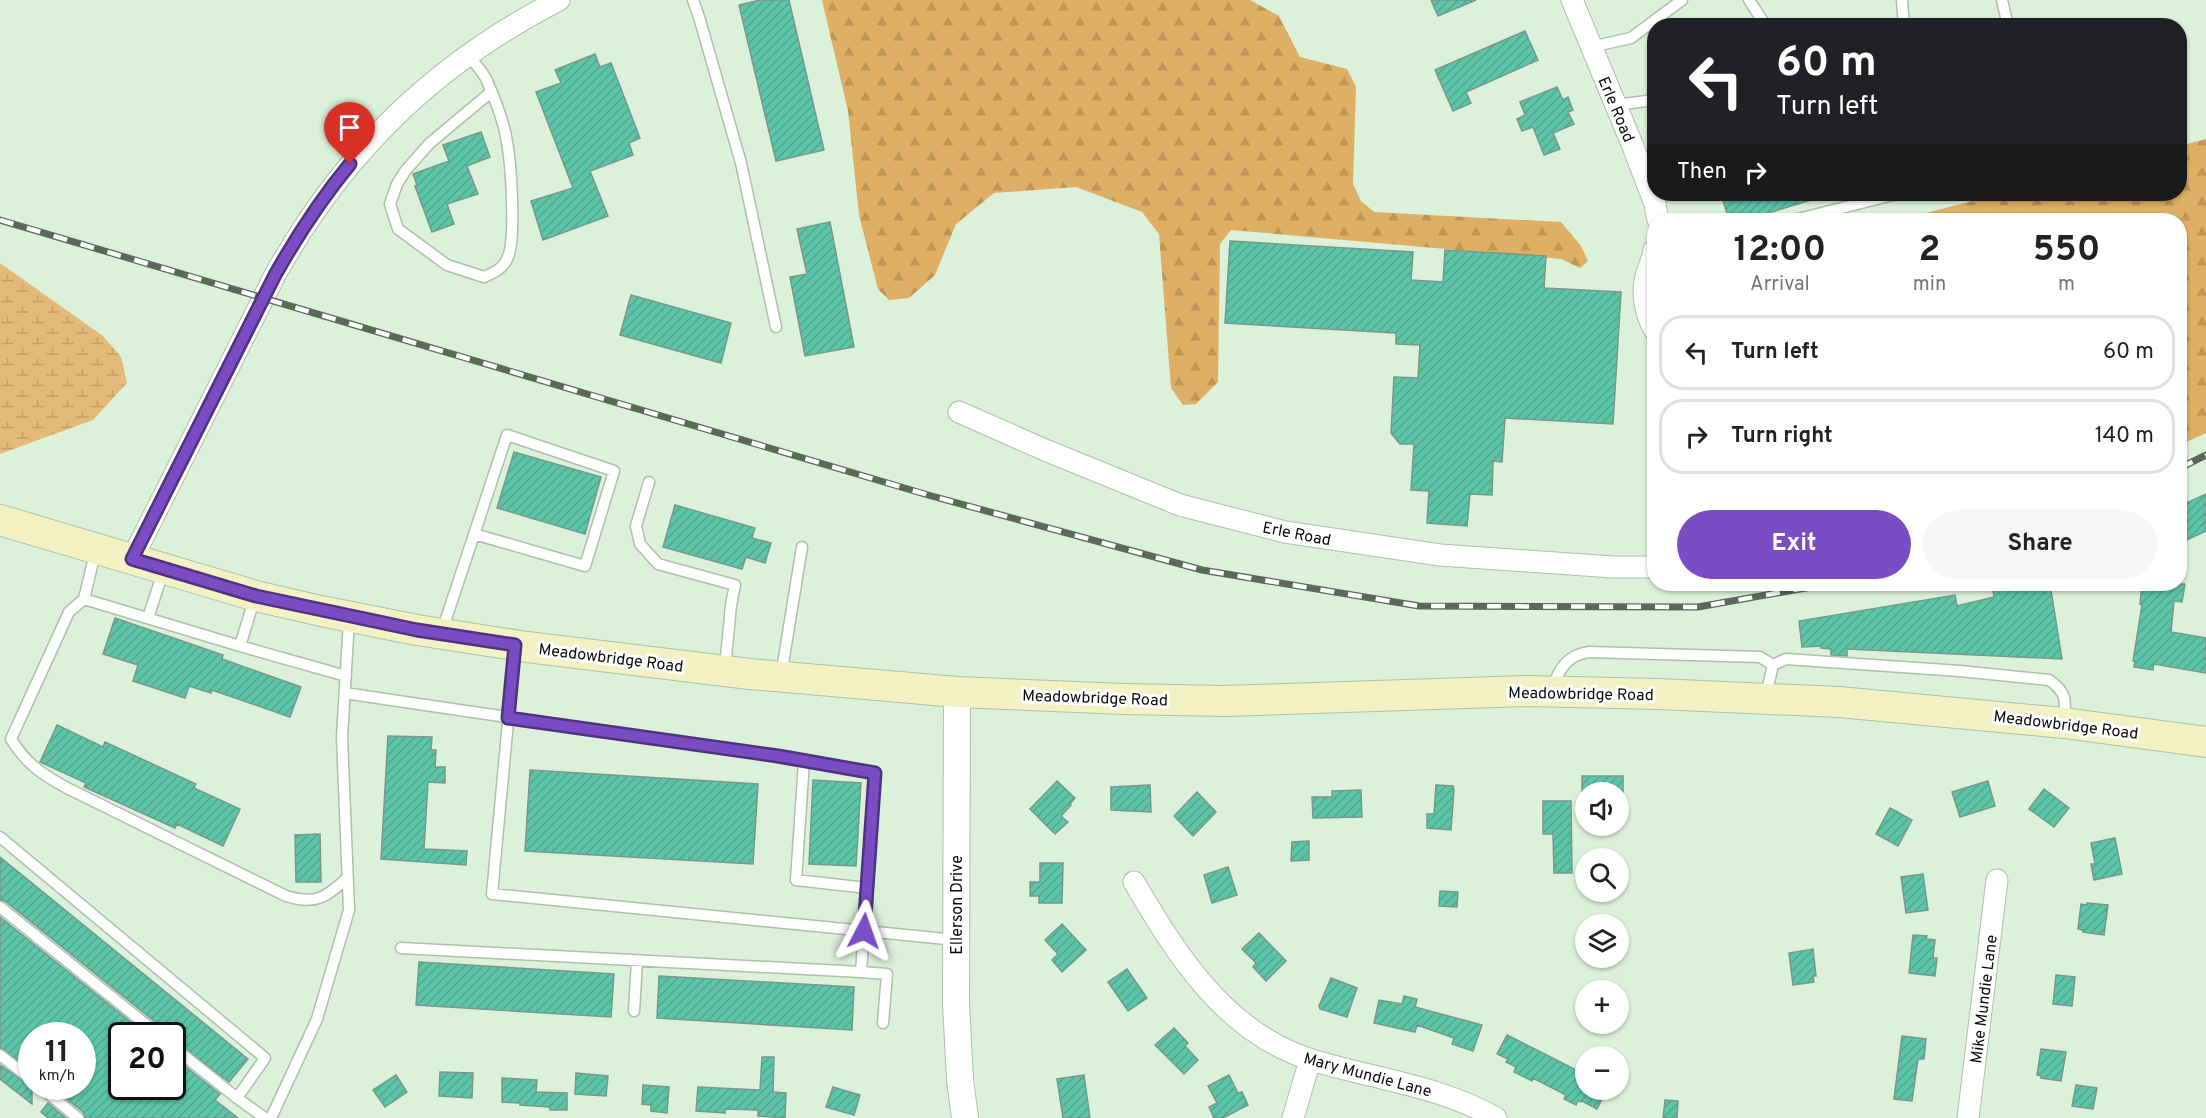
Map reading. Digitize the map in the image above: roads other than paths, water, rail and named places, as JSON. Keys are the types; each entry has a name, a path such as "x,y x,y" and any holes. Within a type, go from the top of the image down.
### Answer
{"main road":[{"name":"Meadowbridge Road","path":"0,520 256,596 349,616 441,634 515,645 781,677 957,692 1224,701 1551,692 1765,699 1898,706 2064,723 2206,742"}],"street":[{"path":"132,559 275,275 298,234 328,191 361,151 436,79 495,35 559,0"},
{"name":"Erle Road","path":"1572,0 1647,184"},
{"path":"1647,271 1644,289 1647,311"},
{"name":"Erle Road","path":"958,412 1180,505 1285,532 1440,555 1613,567 1647,567"},
{"name":"Ellerson Drive","path":"957,692 956,1002 960,1080 965,1118"},
{"name":"Mike Mundie Lane","path":"1968,1118 1997,880"},
{"name":"Mary Mundie Lane","path":"1134,882 1180,955 1216,999 1238,1020 1263,1038 1310,1060 1429,1090 1496,1118"},
{"path":"1293,1118 1310,1060"}],"lane":[{"path":"693,0 741,163 776,327"},
{"path":"1658,18 1682,0"},
{"path":"1749,0 1761,18"},
{"path":"1902,0 1903,18"},
{"path":"2002,0 2006,18"},
{"path":"1591,47 1631,38 1647,26"},
{"path":"468,55 486,79 491,92 507,141 512,230 508,257 499,271 484,277 447,265 399,229 390,204 397,184 406,170 430,143 491,92"},
{"path":"1616,105 1647,101"},
{"path":"1822,213 1869,201"},
{"path":"441,634 474,534 507,435 614,471 585,566 474,534"},
{"path":"649,482 636,526 640,544 658,564 735,585 724,671"},
{"path":"781,677 802,547"},
{"path":"96,549 84,598 69,612 11,739 22,758 62,785 286,896 299,900 316,899 333,891 347,878"},
{"path":"148,618 164,569"},
{"path":"240,646 256,596"},
{"path":"84,598 346,676"},
{"path":"271,1118 317,1019 349,910 342,737 349,616"},
{"path":"515,645 492,894 956,940"},
{"path":"1551,692 1558,671 1576,654 1600,652 1760,657 1773,665"},
{"path":"1765,699 1773,665 1786,659 1960,671 2049,680 2059,687 2065,696 2064,723"},
{"path":"345,693 875,773 861,972"},
{"path":"804,761 796,880 867,888"},
{"path":"0,837 265,1058 237,1098"},
{"path":"0,908 143,1022"},
{"path":"401,948 887,974 883,1023"},
{"path":"634,1011 637,962"},
{"path":"0,1055 18,1069"},
{"path":"186,1057 265,1118"},
{"path":"56,1100 78,1118"}],"railway":[{"path":"0,220 928,495 1202,570 1419,606 1698,607 1788,591"},
{"path":"2187,464 2206,455"}]}
